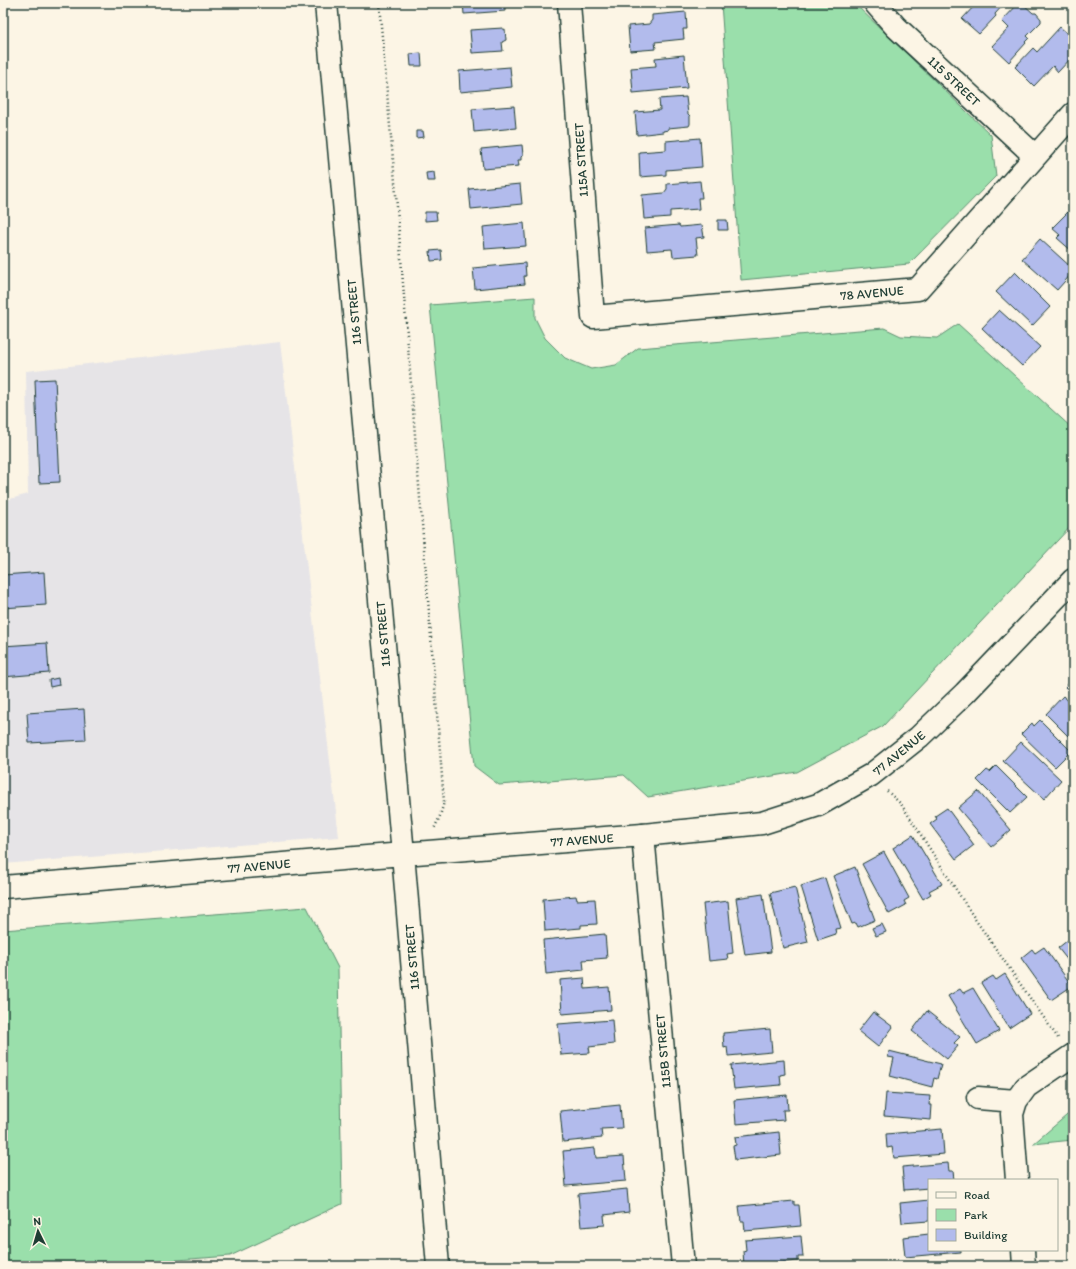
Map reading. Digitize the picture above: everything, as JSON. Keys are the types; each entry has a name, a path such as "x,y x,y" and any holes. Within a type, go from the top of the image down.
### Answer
{"street":[{"name":"116 STREET","path":"326,3 412,853 438,1266"},
{"name":"115A STREET","path":"569,3 593,317"},
{"name":"115 STREET","path":"875,3 896,27 1035,156"},
{"name":"78 AVENUE","path":"593,317 918,289 1073,114"},
{"name":"77 AVENUE","path":"3,887 412,853 643,836 762,823 818,805 871,775 919,737 965,693 1073,580"},
{"name":"115B STREET","path":"643,836 683,1266"},
{"path":"1017,1179 1012,1114 1016,1101 1026,1087 1072,1056"},
{"path":"978,1098 1016,1101"},
{"path":"1023,1251 1024,1266"}],"path":[{"path":"379,3 396,190 444,802 440,816 412,853"},
{"path":"871,775 901,804 975,920 1072,1056"}],"shaded area":[{"path":"280,342 339,837 3,864 3,501 28,494 26,371"}],"green space":[{"path":"721,3 854,3 991,135 996,176 909,264 741,280"},
{"path":"535,297 535,318 545,338 565,358 591,369 616,365 638,348 884,328 901,336 937,338 958,324 1073,429 1073,524 883,726 797,772 648,797 624,775 499,785 474,766 430,305"},
{"path":"307,907 338,968 342,1204 230,1256 97,1266 3,1266 3,930"},
{"path":"1073,1110 1073,1140 1033,1144"}],"building":[{"path":"463,3 505,3 505,11 464,14"},
{"path":"625,3 660,3 651,4 651,6 626,8"},
{"path":"977,3 1005,3 995,14 996,16 979,34 962,19"},
{"path":"1019,3 1022,3 1033,13 1036,13 1041,19 1041,22 1027,36 1029,38 1025,42 1026,43 1009,62 992,46 1009,28 1002,21"},
{"path":"686,12 687,29 683,29 684,39 655,42 656,49 630,51 628,26 649,24 652,20 652,15"},
{"path":"1060,27 1068,34 1069,32 1073,36 1073,56 1058,72 1053,66 1034,86 1015,67 1033,48 1037,52"},
{"path":"503,28 503,30 505,29 506,40 502,42 503,51 472,53 470,30"},
{"path":"421,53 422,66 411,66 410,54"},
{"path":"684,55 687,88 633,93 631,68 656,66 655,58"},
{"path":"510,67 512,87 460,92 459,71"},
{"path":"686,97 688,114 690,116 689,126 668,128 668,130 663,132 637,135 635,112 660,110 659,99"},
{"path":"514,106 516,128 474,132 472,109"},
{"path":"416,131 423,131 424,137 416,138"},
{"path":"700,138 702,167 666,170 666,175 640,177 639,152 666,150 666,141"},
{"path":"522,145 523,155 521,160 518,160 519,166 483,169 481,149"},
{"path":"434,172 435,181 427,181 426,173"},
{"path":"700,181 702,198 698,198 699,209 670,211 670,217 644,219 642,195 664,193 667,189 667,184"},
{"path":"520,184 522,204 471,209 469,189"},
{"path":"1071,209 1073,211 1073,252 1057,238 1060,235 1052,228"},
{"path":"425,212 436,212 437,220 425,221"},
{"path":"718,220 727,220 728,230 718,230"},
{"path":"524,223 526,246 485,249 483,227"},
{"path":"679,225 680,227 702,225 704,237 696,238 698,255 673,257 672,249 647,251 645,228"},
{"path":"1040,239 1073,269 1073,272 1057,290 1022,259"},
{"path":"441,250 442,260 431,261 430,251"},
{"path":"525,263 525,284 475,289 473,268"},
{"path":"1015,272 1050,307 1032,326 996,292"},
{"path":"999,310 1040,347 1022,366 982,328"},
{"path":"55,379 60,482 39,483 35,380"},
{"path":"44,572 46,605 3,608 3,575"},
{"path":"47,643 49,673 3,677 3,646"},
{"path":"58,678 59,685 50,687 49,680"},
{"path":"1073,679 1073,695 1065,687"},
{"path":"1063,696 1073,705 1073,741 1046,714"},
{"path":"84,709 86,740 29,743 27,713"},
{"path":"1040,720 1071,751 1055,767 1021,734 1032,723 1034,726"},
{"path":"1021,742 1061,780 1044,799 1003,761"},
{"path":"996,766 1027,797 1010,813 977,780 987,770 990,772"},
{"path":"978,791 1011,830 991,847 958,808"},
{"path":"947,808 974,845 956,859 930,824 937,819 935,816"},
{"path":"913,835 942,884 929,891 931,894 923,899 893,848"},
{"path":"884,852 909,898 904,901 906,905 889,914 862,864"},
{"path":"855,867 875,920 858,927 856,923 852,924 833,876"},
{"path":"825,878 841,928 835,929 836,934 818,940 801,886"},
{"path":"795,887 808,942 783,948 770,893"},
{"path":"763,894 771,952 745,955 736,898"},
{"path":"576,896 577,900 595,899 597,924 581,925 581,928 545,931 543,899"},
{"path":"728,901 733,953 727,954 728,959 709,961 703,904"},
{"path":"882,924 886,932 876,936 872,928"},
{"path":"605,934 607,958 583,960 584,970 546,974 543,940"},
{"path":"1073,936 1073,967 1058,948"},
{"path":"1044,947 1072,986 1051,1000 1021,958 1032,949 1035,953"},
{"path":"1005,974 1030,1014 1009,1028 981,983 993,976 996,980"},
{"path":"584,978 585,989 609,987 611,1010 562,1014 560,980"},
{"path":"973,988 999,1031 977,1044 948,996 960,989 963,993"},
{"path":"927,1011 960,1037 954,1043 958,1046 947,1059 912,1031"},
{"path":"873,1012 893,1027 878,1047 858,1031"},
{"path":"612,1020 614,1044 589,1047 590,1053 561,1055 558,1024"},
{"path":"770,1029 772,1052 728,1056 727,1047 724,1048 723,1033"},
{"path":"889,1051 941,1064 937,1079 934,1078 932,1087 890,1076 894,1058 888,1057"},
{"path":"784,1060 785,1074 780,1075 781,1085 734,1089 731,1065"},
{"path":"886,1093 930,1096 929,1105 932,1105 931,1120 884,1116"},
{"path":"787,1095 788,1110 783,1110 784,1120 736,1124 734,1100"},
{"path":"620,1105 622,1128 601,1129 602,1138 563,1142 560,1111"},
{"path":"942,1129 944,1154 894,1158 892,1147 887,1148 886,1134"},
{"path":"779,1132 781,1155 735,1160 733,1146 736,1145 735,1137"},
{"path":"595,1148 596,1158 624,1156 626,1181 566,1186 563,1151"},
{"path":"948,1163 949,1171 953,1171 954,1179 928,1179 928,1188 904,1190 902,1167"},
{"path":"627,1189 629,1212 604,1215 605,1225 581,1227 578,1194"},
{"path":"928,1200 928,1221 902,1223 900,1203"},
{"path":"794,1201 794,1205 799,1205 801,1226 745,1231 744,1221 741,1221 739,1206"},
{"path":"928,1234 928,1251 961,1252 905,1257 903,1237"},
{"path":"801,1236 803,1257 798,1257 798,1261 744,1266 743,1251 746,1250 745,1240"}]}
